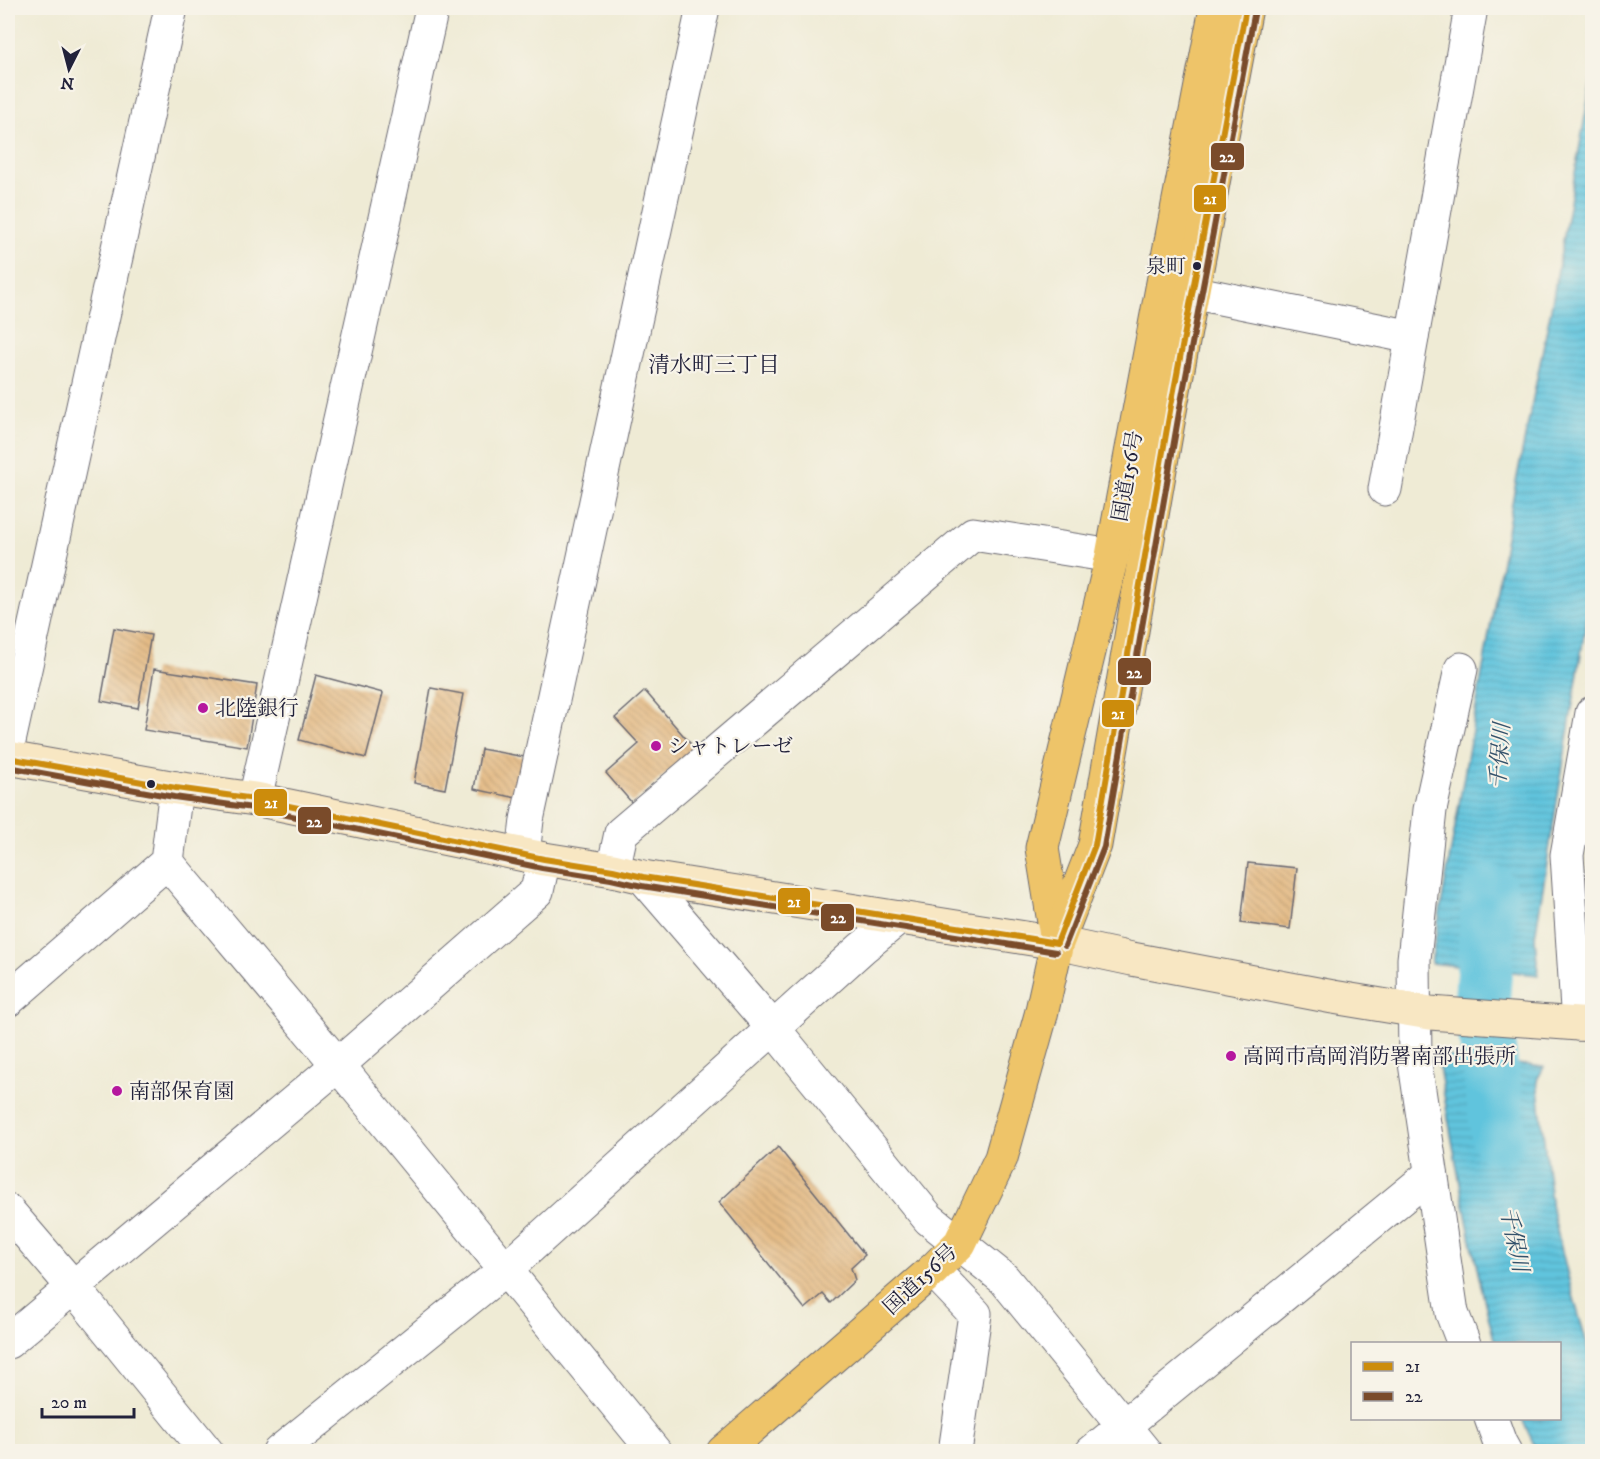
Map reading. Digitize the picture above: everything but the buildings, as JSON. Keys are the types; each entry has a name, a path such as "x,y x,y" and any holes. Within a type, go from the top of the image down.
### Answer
{"highway":[{"name":"国道156号","path":"723,1452 933,1270 960,1243 1001,1158 1041,1015 1057,943 1095,845 1216,8"},
{"name":"国道156号","path":"1057,943 1042,848 1246,8"}],"street":[{"path":"8,746 171,8"},
{"path":"255,799 432,8"},
{"path":"8,1342 338,1065 537,891 530,808 703,8"},
{"path":"1384,489 1471,8"},
{"path":"1176,290 1412,337"},
{"path":"1112,556 973,534 621,833 628,874 773,1028 929,1220 1004,1279 1145,1452"},
{"path":"1461,669 1430,810 1414,959 1423,1012 1415,1063 1452,1312 1463,1342"},
{"path":"8,758 176,788 255,799 628,874 1057,943 1423,1012 1574,1024 1567,855 1593,713"},
{"path":"8,1000 167,862 176,788"},
{"path":"167,862 338,1065 655,1452"},
{"path":"279,1452 506,1269 862,948 899,918"},
{"path":"1092,1452 1431,1174"},
{"path":"8,1211 74,1288 207,1452"},
{"path":"933,1270 975,1314 955,1452"},
{"path":"1491,1420 1505,1452"}],"water":[{"path":"1592,77 1592,586 1535,937 1538,975 1431,963 1514,492 1551,309"},
{"path":"1437,1055 1544,1067 1537,1080 1552,1210 1592,1361 1592,1451 1537,1451 1522,1420 1561,1420 1561,1342 1495,1342 1456,1164"}],"waterway":[{"name":"千保川","path":"1490,893 1482,1000 1499,1137"}],"transit line":[{"name":"21","path":"1057,943 1095,845 1170,411 1246,8"},
{"name":"22","path":"1065,946 1104,847 1179,413 1255,10"},
{"name":"21","path":"8,758 176,788 255,799 544,859 643,877 1057,943"},
{"name":"22","path":"8,767 174,797 253,808 542,868 642,886 1056,952"}],"place":[{"name":"泉町","path":"1197,266"},
{"name":"北陸銀行","path":"203,708"},
{"name":"シャトレーゼ","path":"656,746"},
{"name":"高岡市高岡消防署南部出張所","path":"1231,1056"},
{"name":"南部保育園","path":"117,1091"}],"district":[{"name":"清水町三丁目","path":"714,364"}]}
